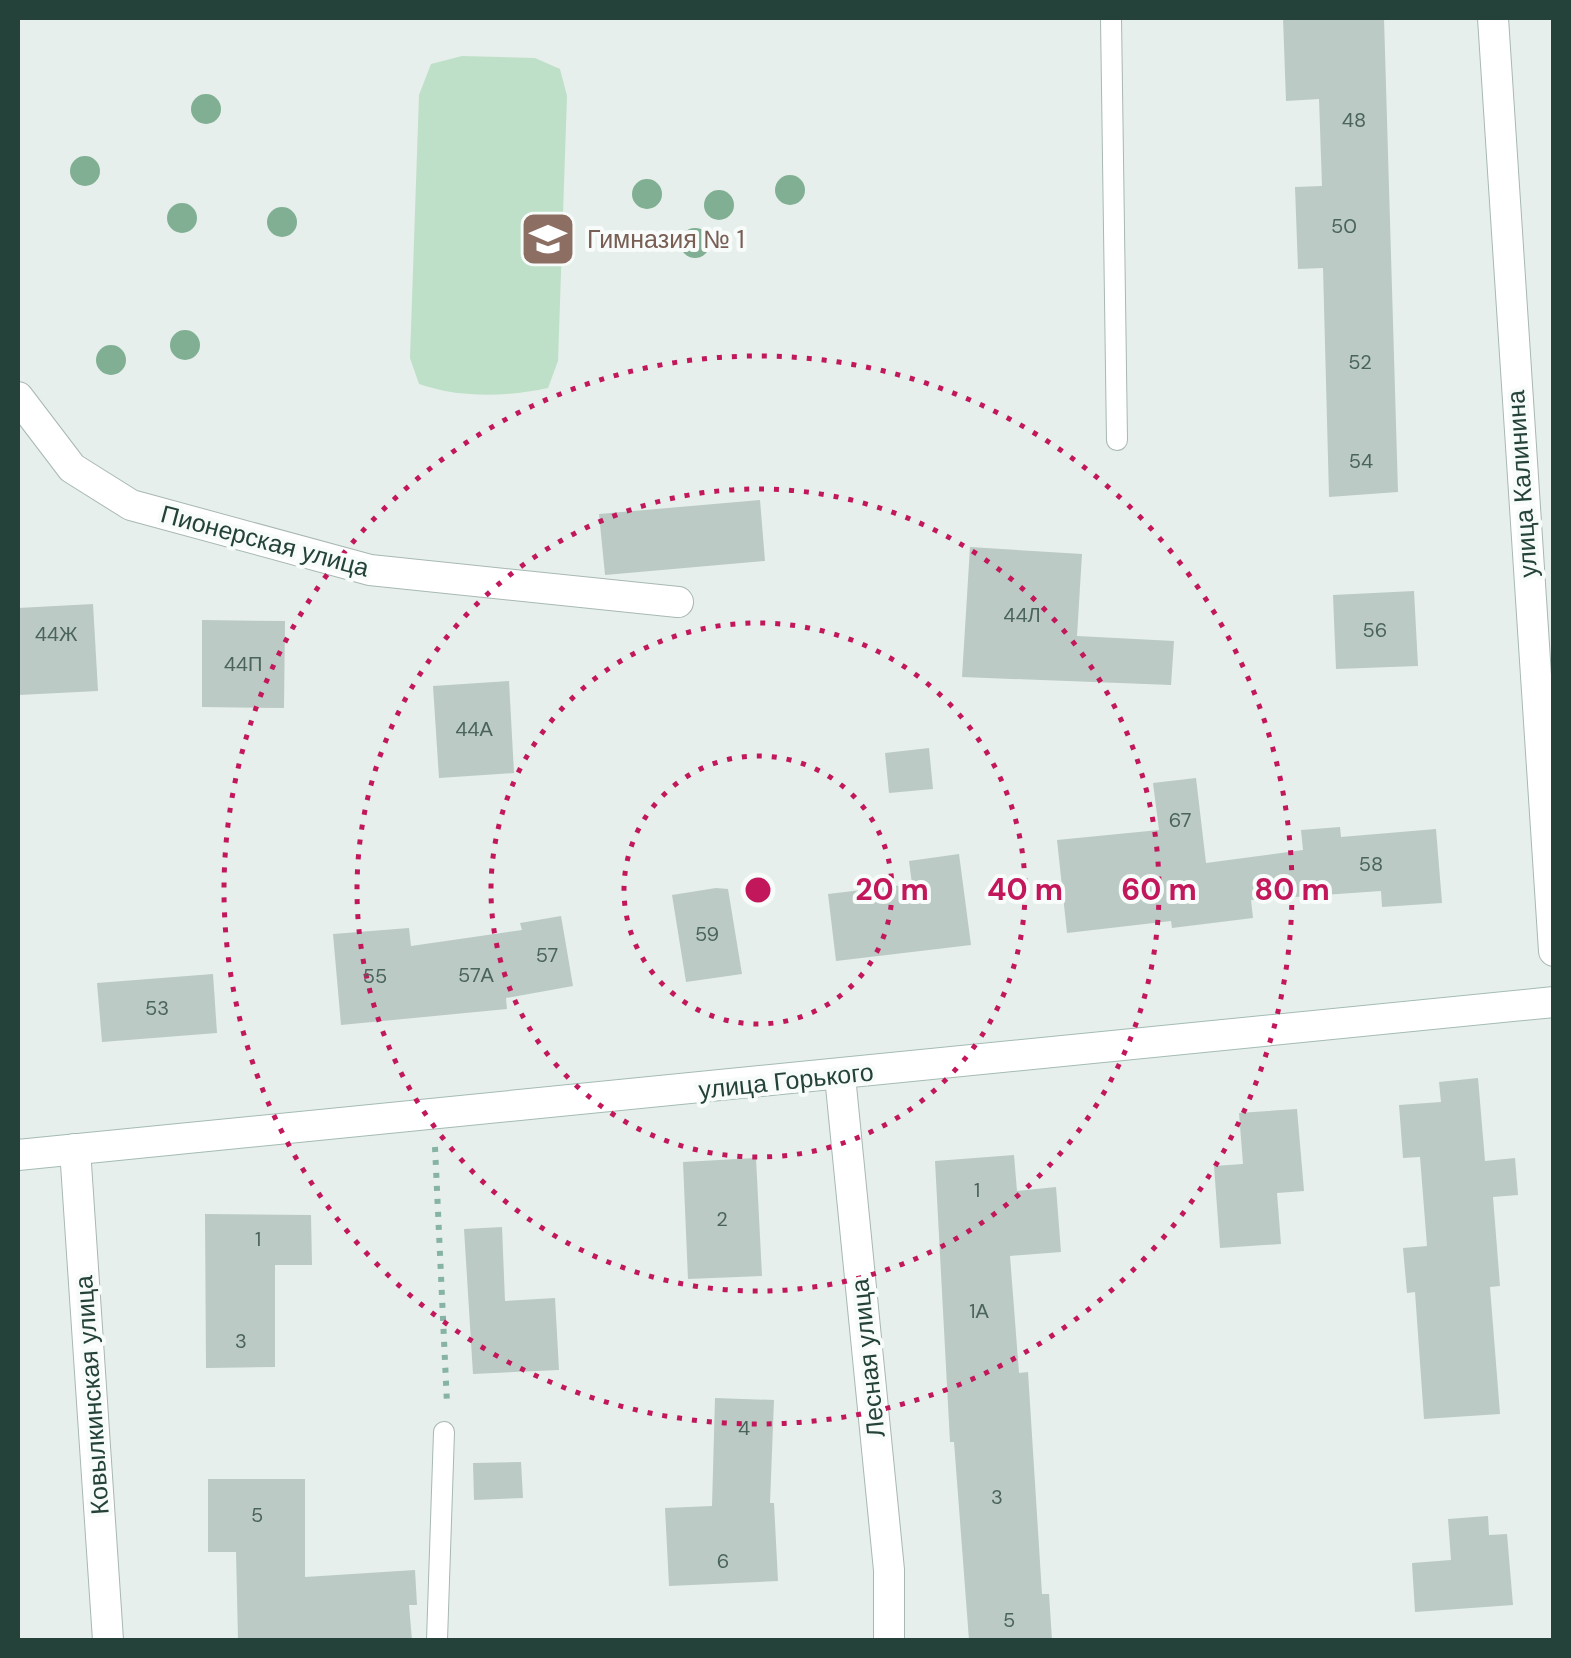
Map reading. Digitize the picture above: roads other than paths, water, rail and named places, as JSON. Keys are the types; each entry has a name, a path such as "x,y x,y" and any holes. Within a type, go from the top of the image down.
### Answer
{"street":[{"name":"улица Калинина","path":"1493,18 1554,950"},
{"name":"Пионерская улица","path":"18,397 72,468 131,505 370,570 678,602"},
{"name":"улица Горького","path":"18,1154 840,1076 1554,1002"},
{"name":"Лесная улица","path":"840,1076 889,1570 889,1640"},
{"name":"Ковылкинская улица","path":"75,1149 108,1640"}],"lane":[{"path":"1111,18 1117,440"},
{"path":"437,1640 444,1432"}],"place":[{"name":"Гимназия № 1","path":"548,239"}]}
